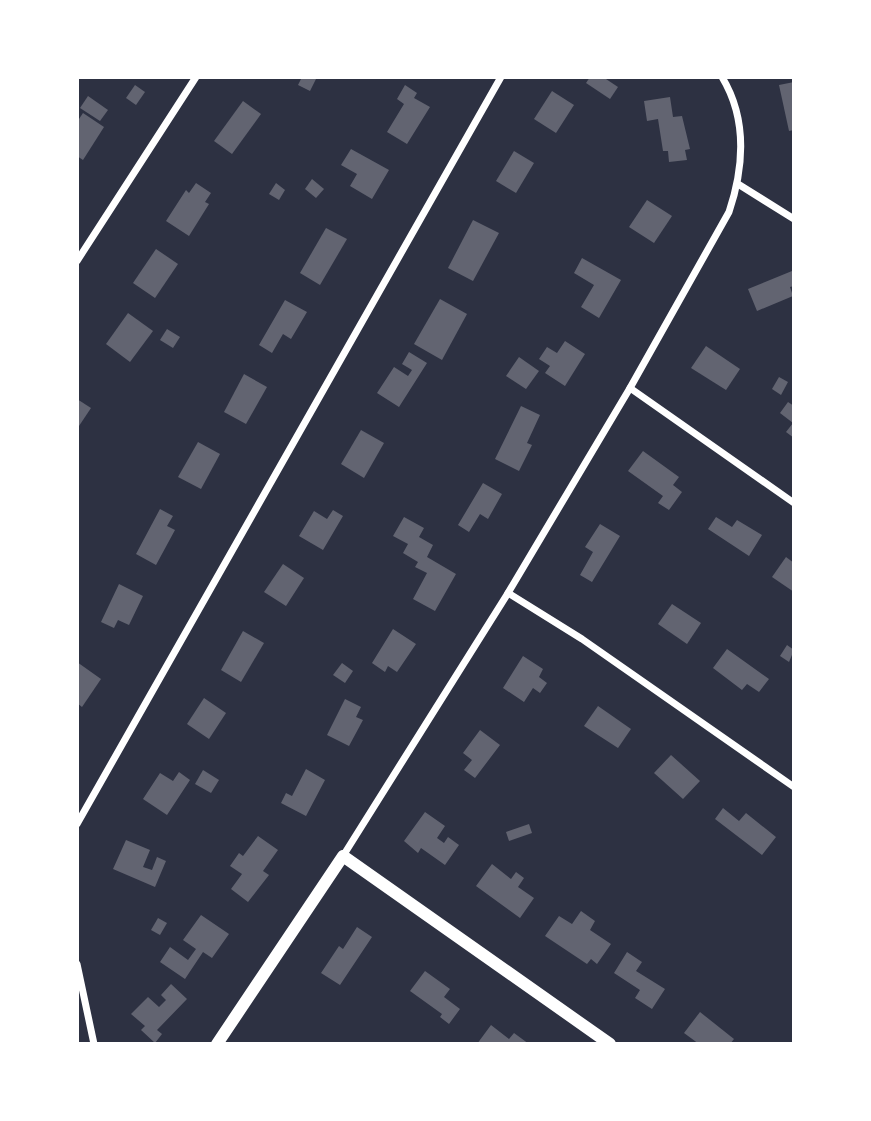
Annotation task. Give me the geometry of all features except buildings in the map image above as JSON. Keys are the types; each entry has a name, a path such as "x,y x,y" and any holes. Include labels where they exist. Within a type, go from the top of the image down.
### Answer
{"street":[{"path":"77,261 195,77"},
{"path":"77,824 501,77"},
{"path":"217,1044 343,856 508,593 714,242 738,184 742,144 739,120 722,77"},
{"path":"738,184 794,219"},
{"path":"630,387 794,503"},
{"path":"508,593 582,639 794,787"},
{"path":"343,856 610,1044"},
{"path":"77,964 94,1044"}]}
